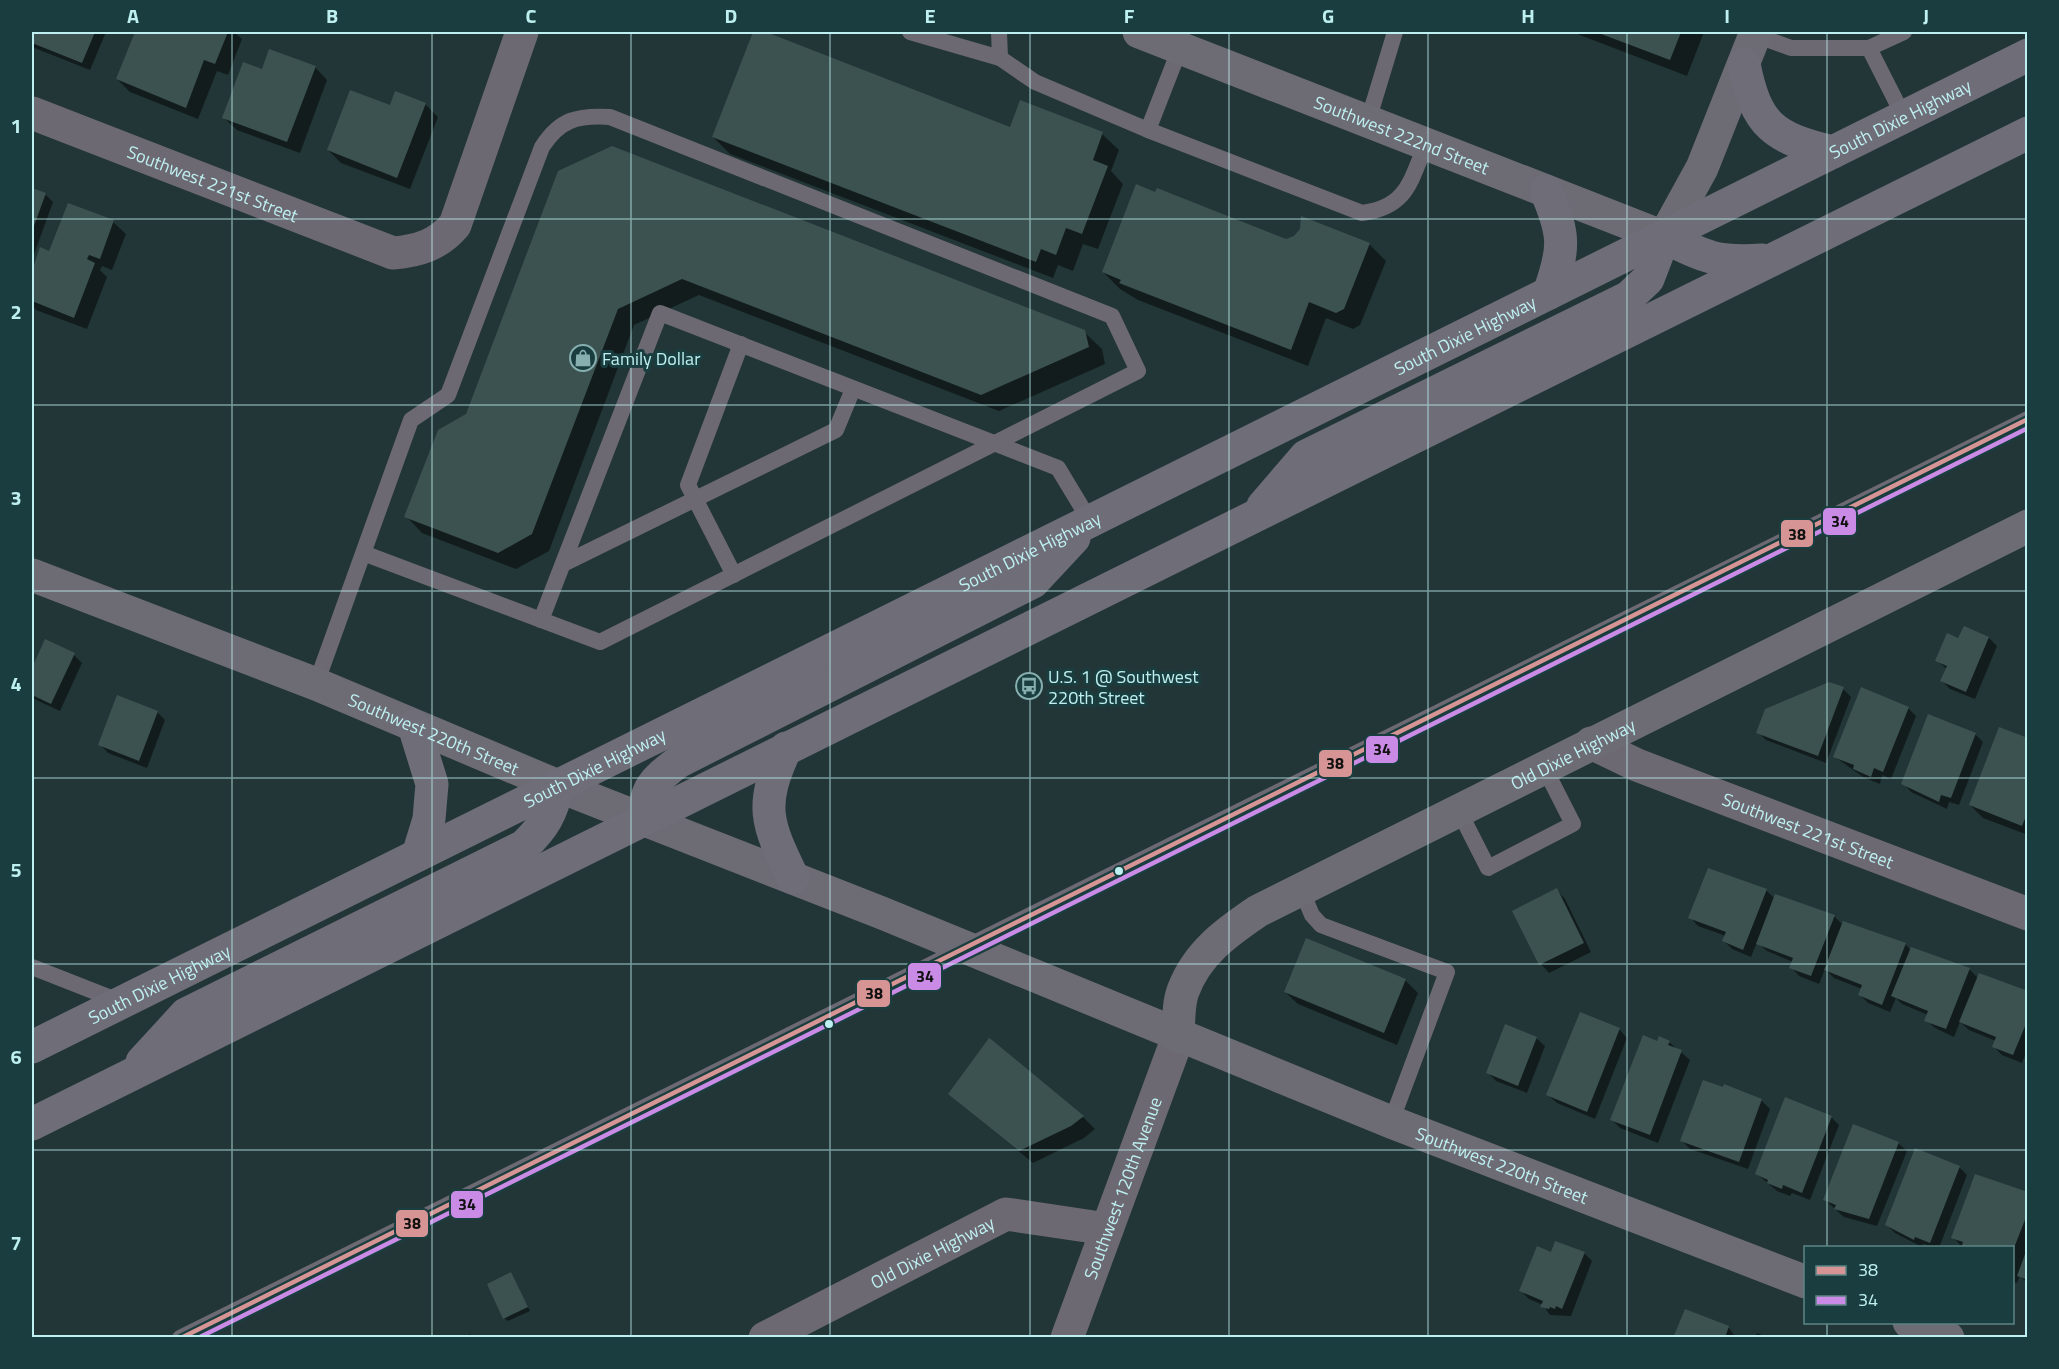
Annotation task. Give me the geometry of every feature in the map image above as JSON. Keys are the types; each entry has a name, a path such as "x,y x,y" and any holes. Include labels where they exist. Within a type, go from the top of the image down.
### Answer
{"highway":[{"path":"1752,44 1756,109 1775,132 1795,143 1833,152"},
{"name":"South Dixie Highway","path":"32,1047 2028,56"},
{"path":"32,1124 2028,133"},
{"path":"1546,191 1560,223 1562,238 1558,268 1549,293"},
{"path":"1257,515 1306,456 1629,297 1648,279 1664,237 1701,255 1724,262 1770,260"},
{"path":"643,820 645,798 651,784 678,762 1033,582 1090,521"},
{"path":"414,726 432,784 429,819 418,855"},
{"path":"786,748 772,779 767,807 774,838 794,878"},
{"path":"131,1075 186,1014 524,846 543,828 553,810 558,786"}],"street":[{"name":"Southwest 221st Street","path":"32,113 393,253 418,251 447,234 454,225 522,32"},
{"name":"Southwest 222nd Street","path":"1138,32 1664,237"},
{"path":"1664,237 1702,168 1752,44"},
{"name":"Old Dixie Highway","path":"1178,1037 1182,992 1204,954 1219,938 1258,911 2028,526"},
{"name":"Southwest 220th Street","path":"32,575 316,684 558,786 794,878 1178,1037 1804,1281"},
{"name":"Southwest 221st Street","path":"1591,743 1636,765 2028,914"},
{"name":"Southwest 120th Avenue","path":"1067,1338 1178,1037"},
{"name":"Old Dixie Highway","path":"765,1338 1006,1214 1107,1229"},
{"path":"1912,1324 1948,1338"}],"lane":[{"path":"910,32 1000,57 1035,82 1148,130 1362,213 1383,210 1397,201 1411,180 1426,144"},
{"path":"999,32 1000,57"},
{"path":"1368,122 1395,32"},
{"path":"1752,44 1791,48 1869,48 1904,32"},
{"path":"1148,130 1180,48"},
{"path":"1869,48 1904,117"},
{"path":"316,684 363,553 411,420 448,395 542,147 552,131 566,122 586,116 610,117 1112,316 1138,371 600,642 363,553"},
{"path":"541,620 660,313 1058,468 1090,521"},
{"path":"734,575 688,485 741,344"},
{"path":"563,564 836,430 853,388"},
{"path":"180,1338 2028,419"},
{"path":"1458,809 1488,868 1573,824 1544,767"},
{"path":"1301,889 1312,915 1321,925 1447,972 1392,1122"},
{"path":"32,967 121,1002"}],"building":[{"path":"32,32 95,32 82,63 32,43"},
{"path":"135,32 228,32 215,64 204,60 186,108 116,79"},
{"path":"753,32 766,32 1010,127 1020,100 1103,132 1093,160 1108,166 1082,234 1066,228 1056,255 1041,249 1036,262 712,137"},
{"path":"1596,32 1681,32 1670,60"},
{"path":"269,49 316,66 287,142 222,118 243,62 262,69"},
{"path":"350,90 390,105 395,91 426,103 397,178 327,150"},
{"path":"612,146 1085,330 1089,347 981,395 682,279 618,309 532,534 498,553 404,517 438,430 466,414 558,171"},
{"path":"1136,184 1155,192 1157,188 1286,239 1294,236 1300,229 1301,216 1370,243 1344,309 1336,313 1309,302 1291,350 1119,283 1121,280 1102,272"},
{"path":"32,188 46,193 32,231"},
{"path":"68,203 114,220 100,259 89,255 87,259 95,263 74,318 32,301 32,271 40,247 49,251"},
{"path":"1964,626 1989,637 1966,692 1940,681 1947,666 1935,661 1947,633 1958,638"},
{"path":"45,639 75,653 51,704 32,695 32,668"},
{"path":"1829,682 1844,687 1818,756 1756,733 1765,709"},
{"path":"1861,687 1909,707 1883,772 1874,768 1871,777 1853,769 1854,765 1833,757"},
{"path":"117,695 158,711 139,761 98,745"},
{"path":"1928,714 1976,733 1951,798 1941,795 1939,802 1901,784"},
{"path":"1999,727 2028,738 2028,811 2022,826 1969,805"},
{"path":"1708,868 1767,889 1743,950 1722,941 1726,932 1688,918"},
{"path":"1557,888 1584,943 1539,965 1512,911"},
{"path":"1775,894 1835,915 1811,976 1789,968 1793,958 1756,944"},
{"path":"1843,921 1906,943 1882,1005 1858,995 1862,985 1824,970"},
{"path":"1306,938 1406,979 1384,1033 1284,992"},
{"path":"1911,947 1970,968 1946,1029 1924,1021 1928,1011 1891,996"},
{"path":"1979,973 2028,991 2028,1019 2013,1055 1992,1047 1996,1037 1959,1022"},
{"path":"1580,1012 1620,1028 1587,1112 1546,1095"},
{"path":"1505,1024 1537,1037 1518,1086 1486,1073"},
{"path":"1643,1035 1657,1041 1659,1036 1670,1041 1668,1045 1682,1050 1650,1135 1610,1120"},
{"path":"989,1038 1084,1116 1071,1126 1019,1151 948,1094"},
{"path":"1703,1080 1723,1087 1724,1084 1762,1099 1739,1162 1680,1141"},
{"path":"1785,1097 1832,1116 1802,1193 1783,1185 1782,1189 1767,1183 1768,1180 1755,1174"},
{"path":"1853,1124 1899,1142 1869,1219 1834,1209 1836,1205 1823,1200"},
{"path":"1915,1148 1960,1166 1930,1243 1915,1237 1914,1240 1885,1225"},
{"path":"1975,1174 2028,1192 2028,1212 2014,1248 2014,1246 1962,1246 1963,1242 1951,1238"},
{"path":"1555,1241 1585,1252 1562,1309 1556,1306 1555,1309 1540,1307 1543,1301 1519,1291 1537,1246 1551,1252"},
{"path":"2028,1249 2028,1280 2017,1276"},
{"path":"511,1272 528,1307 503,1319 487,1284"},
{"path":"1685,1309 1729,1326 1725,1338 1673,1338"}],"transit line":[{"name":"38","path":"181,1338 2028,419"},
{"name":"34","path":"198,1338 2028,428"}],"place":[{"name":"Family Dollar","path":"583,358"},
{"name":"U.S. 1 @ Southwest 220th Street","path":"1029,686"}]}
